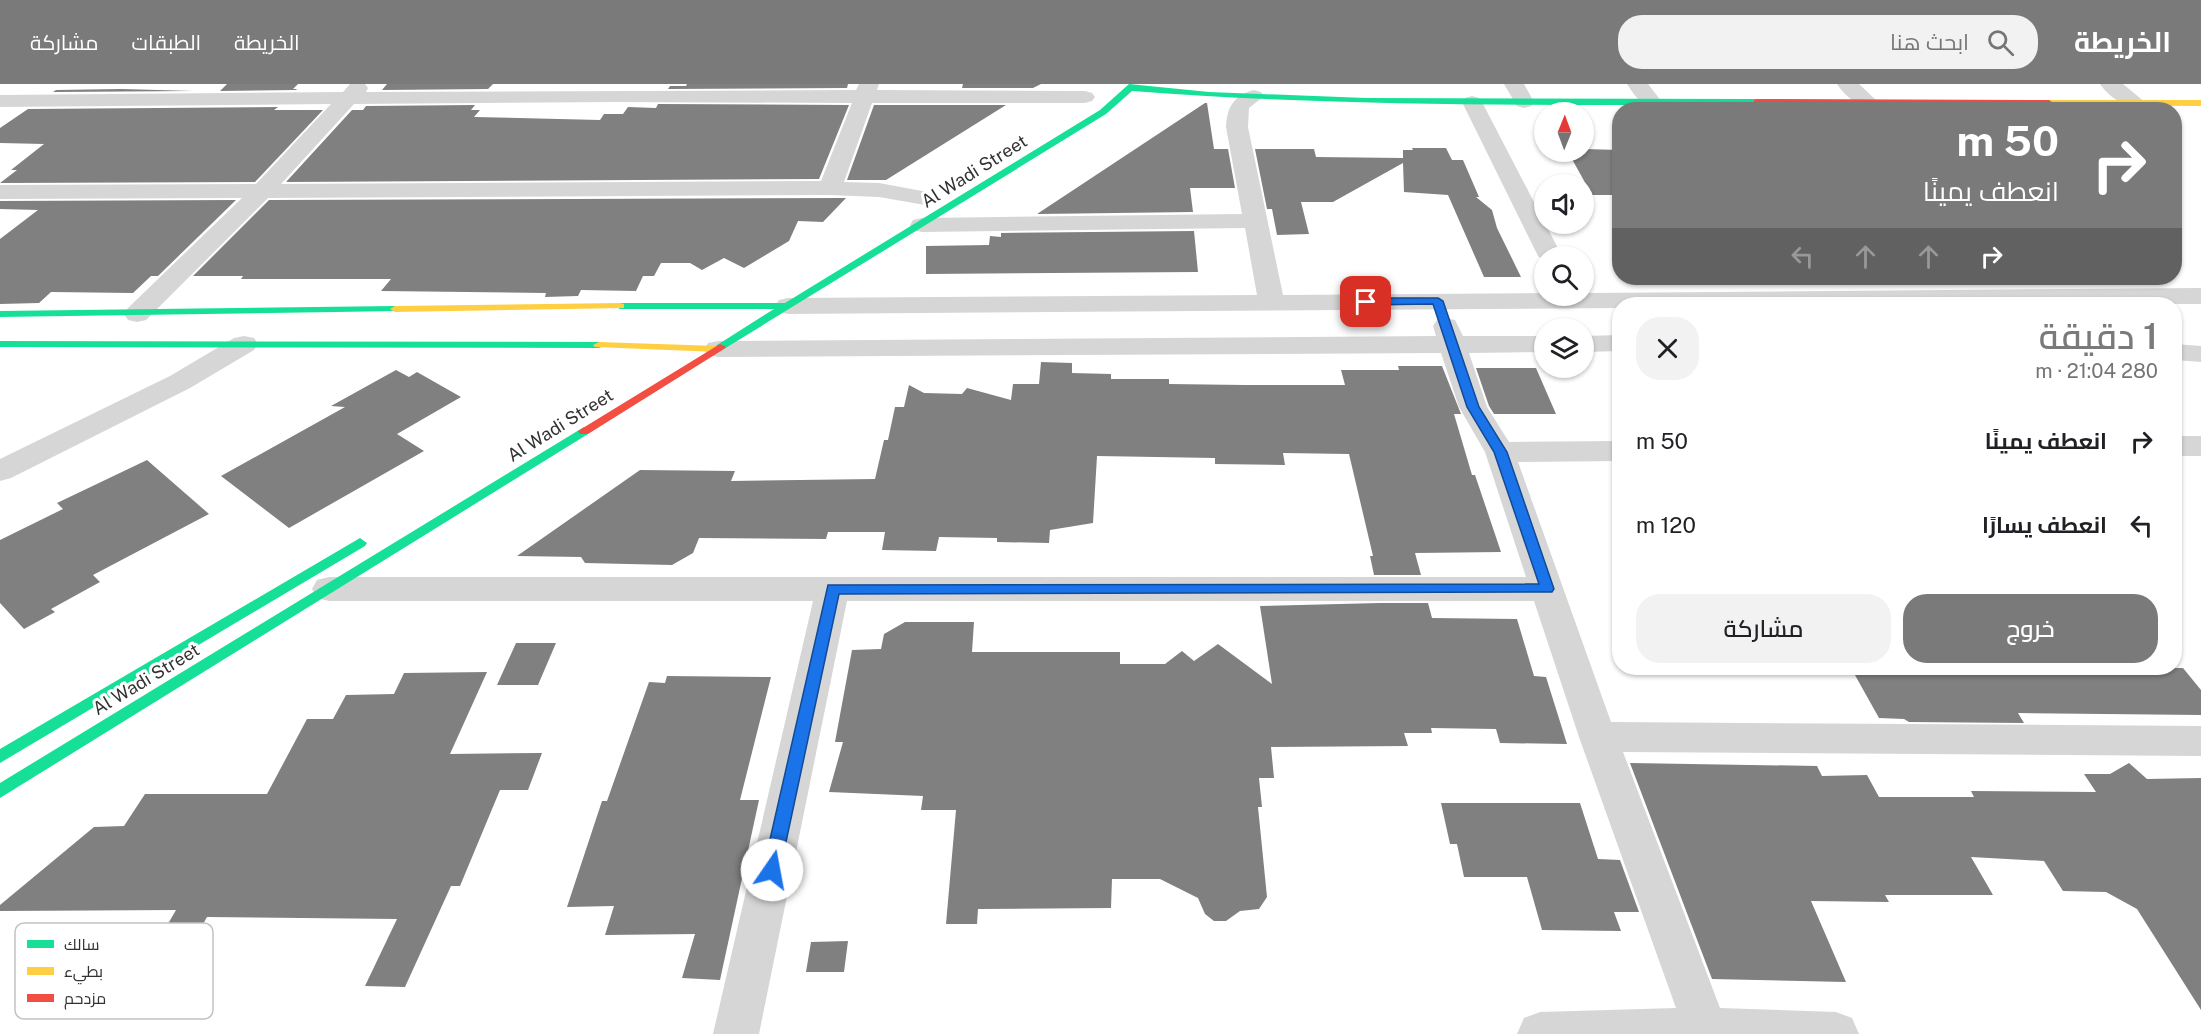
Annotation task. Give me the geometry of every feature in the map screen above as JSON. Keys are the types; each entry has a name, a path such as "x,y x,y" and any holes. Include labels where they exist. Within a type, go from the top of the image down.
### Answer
{"street":[{"path":"6,101 36,84"},
{"path":"193,100 210,84"},
{"path":"1180,84 1232,89 1254,96"},
{"path":"1637,84 1652,102"},
{"path":"1847,84 1868,102"},
{"path":"2110,84 2135,102"},
{"path":"1132,86 1195,95 1472,102 1519,93 1652,102 1868,102"},
{"name":"Al Wadi Street","path":"0,791 329,589 922,206 1104,112 1132,86"},
{"path":"6,101 193,100 355,91 867,91 1089,94"},
{"path":"137,314 262,191 355,91"},
{"path":"830,188 867,91"},
{"path":"1060,114 1089,94"},
{"path":"1254,96 1241,103 1237,110 1237,127 1271,302"},
{"path":"1472,102 1545,246"},
{"path":"2182,103 2201,103"},
{"path":"0,192 830,188 879,190 922,206 1255,221"},
{"path":"2182,281 2201,287"},
{"path":"1816,297 1977,287 2201,296"},
{"path":"0,314 750,305 779,300 1271,302 1534,299"},
{"path":"1594,299 1612,299"},
{"name":"Al Wadi Street","path":"730,317 750,305 779,300"},
{"path":"1438,301 1473,407 1500,452 1598,736 1706,1030"},
{"path":"0,344 548,343 682,347 710,342 1453,346 1534,344"},
{"name":"Al Wadi Street","path":"662,359 682,347 710,342"},
{"path":"1594,344 1612,343"},
{"path":"0,471 180,382 244,344"},
{"path":"2182,353 2201,354"},
{"path":"2182,446 2201,446"},
{"path":"1500,452 1612,451"},
{"name":"Al Wadi Street","path":"0,757 371,536"},
{"path":"329,589 1547,589"},
{"path":"736,1034 833,589"},
{"path":"1598,736 2054,742 2201,741"},
{"path":"1540,1034 1706,1030 1836,1034"}],"building":[{"path":"227,84 298,84 293,89 296,90 220,91"},
{"path":"387,84 493,84 488,89 382,90"},
{"path":"687,84 848,84 847,88 668,89 670,86 686,86"},
{"path":"963,84 1041,84 1033,88 962,88"},
{"path":"56,90 193,91 53,92"},
{"path":"1207,103 1214,149 1228,149 1235,188 1190,188 1193,212 1037,214"},
{"path":"658,104 849,105 819,179 286,182 352,110 363,110 366,106 475,105 471,110 480,110 474,117 600,120 604,114 623,114 628,107 656,108"},
{"path":"874,105 1006,105 886,180 847,180"},
{"path":"278,107 274,110 323,110 255,182 0,183 17,170 11,170 44,144 0,143 0,128 28,109"},
{"path":"1412,148 1446,148 1452,160 1463,160 1479,197 1476,197 1492,210 1497,228 1521,277 1484,277 1448,195 1404,192 1403,163 1333,202 1301,202 1309,234 1277,235 1272,209 1267,209 1255,149 1314,149 1316,157 1403,158 1403,150 1413,150"},
{"path":"1594,149 1612,150 1612,195 1594,195 1594,174 1580,174 1574,162 1594,162"},
{"path":"846,198 823,222 798,221 789,241 744,268 724,258 702,270 690,263 661,263 654,276 643,276 636,291 581,290 578,296 545,297 546,293 381,291 391,279 241,279 243,276 193,276 269,200"},
{"path":"236,200 158,276 151,276 133,293 51,292 39,303 0,304 0,239 38,210 0,209 0,201"},
{"path":"1194,231 1198,272 926,274 926,246 989,245 990,236 1001,237 1001,233"},
{"path":"1041,362 1072,363 1072,373 1111,374 1111,379 1169,379 1169,384 1245,385 1345,385 1341,370 1399,370 1398,366 1442,366 1461,414 1454,414 1472,475 1475,475 1501,552 1415,553 1421,575 1374,575 1370,556 1373,556 1349,454 1283,453 1285,465 1215,464 1215,458 1097,456 1093,523 1050,530 1049,543 997,542 997,538 939,537 936,551 882,550 885,532 828,532 826,539 699,538 693,553 672,565 585,563 581,557 517,556 640,470 735,471 731,481 875,479 884,440 888,440 895,407 904,407 909,385 924,393 962,394 967,388 1011,400 1013,384 1039,384"},
{"path":"1476,368 1534,368 1534,378 1540,378 1556,414 1494,414"},
{"path":"396,370 409,377 417,372 461,397 397,434 424,451 289,528 221,476 345,407 331,406"},
{"path":"147,460 209,514 93,575 100,582 51,609 55,612 24,629 0,603 0,540 63,509 57,503"},
{"path":"1428,603 1432,618 1517,619 1534,676 1546,677 1567,744 1500,743 1496,729 1431,728 1432,733 1404,733 1408,746 1271,747 1274,778 1259,778 1262,807 1258,807 1267,897 1259,909 1240,911 1226,921 1214,921 1205,914 1198,898 1160,879 1112,879 1111,908 978,909 977,924 946,924 956,810 921,810 923,796 829,792 843,742 835,742 852,650 881,649 884,634 905,622 974,622 972,652 1120,652 1120,664 1165,664 1182,651 1194,661 1218,644 1272,684 1260,606"},
{"path":"516,643 556,643 538,685 497,685"},
{"path":"2183,668 2201,690 2201,715 2018,713 2024,723 1909,722 1904,719 1879,718 1855,675 2182,675"},
{"path":"487,672 450,754 542,753 528,790 500,790 460,886 451,886 405,987 365,986 397,919 207,917 204,923 168,923 176,910 0,911 0,905 94,827 124,826 145,794 267,794 307,719 333,719 346,695 394,694 404,673"},
{"path":"667,676 771,677 740,800 759,800 720,980 682,978 695,934 605,935 614,906 567,907 602,801 607,801 649,682 665,683"},
{"path":"1630,763 1817,766 1822,776 1867,775 1879,797 1974,797 1971,791 2096,792 2084,774 2110,774 2129,763 2147,779 2201,778 2201,1010 2137,909 2106,892 2063,891 2044,861 1971,857 1993,895 1885,895 1889,902 1811,901 1846,982 1712,979"},
{"path":"1441,803 1580,803 1598,859 1620,860 1639,912 1614,912 1621,931 1542,930 1527,877 1464,877 1457,844 1450,844"},
{"path":"848,941 844,972 806,972 811,942"}],"traffic: fast":[{"path":"720,347 1103,112 1134,84"},
{"path":"1131,88 1366,101 1612,103"},
{"path":"620,306 788,306"},
{"path":"0,314 395,309"},
{"path":"0,344 599,345"},
{"path":"0,791 584,431"},
{"path":"0,757 360,543"}],"traffic: slow":[{"path":"2182,103 2201,103"},
{"path":"395,309 620,306"},
{"path":"599,345 718,349"}],"traffic: jam":[{"path":"584,431 720,347"}],"route":[{"path":"772,870 833,589 1547,589 1500,452 1473,407 1438,301 1366,302"}]}
